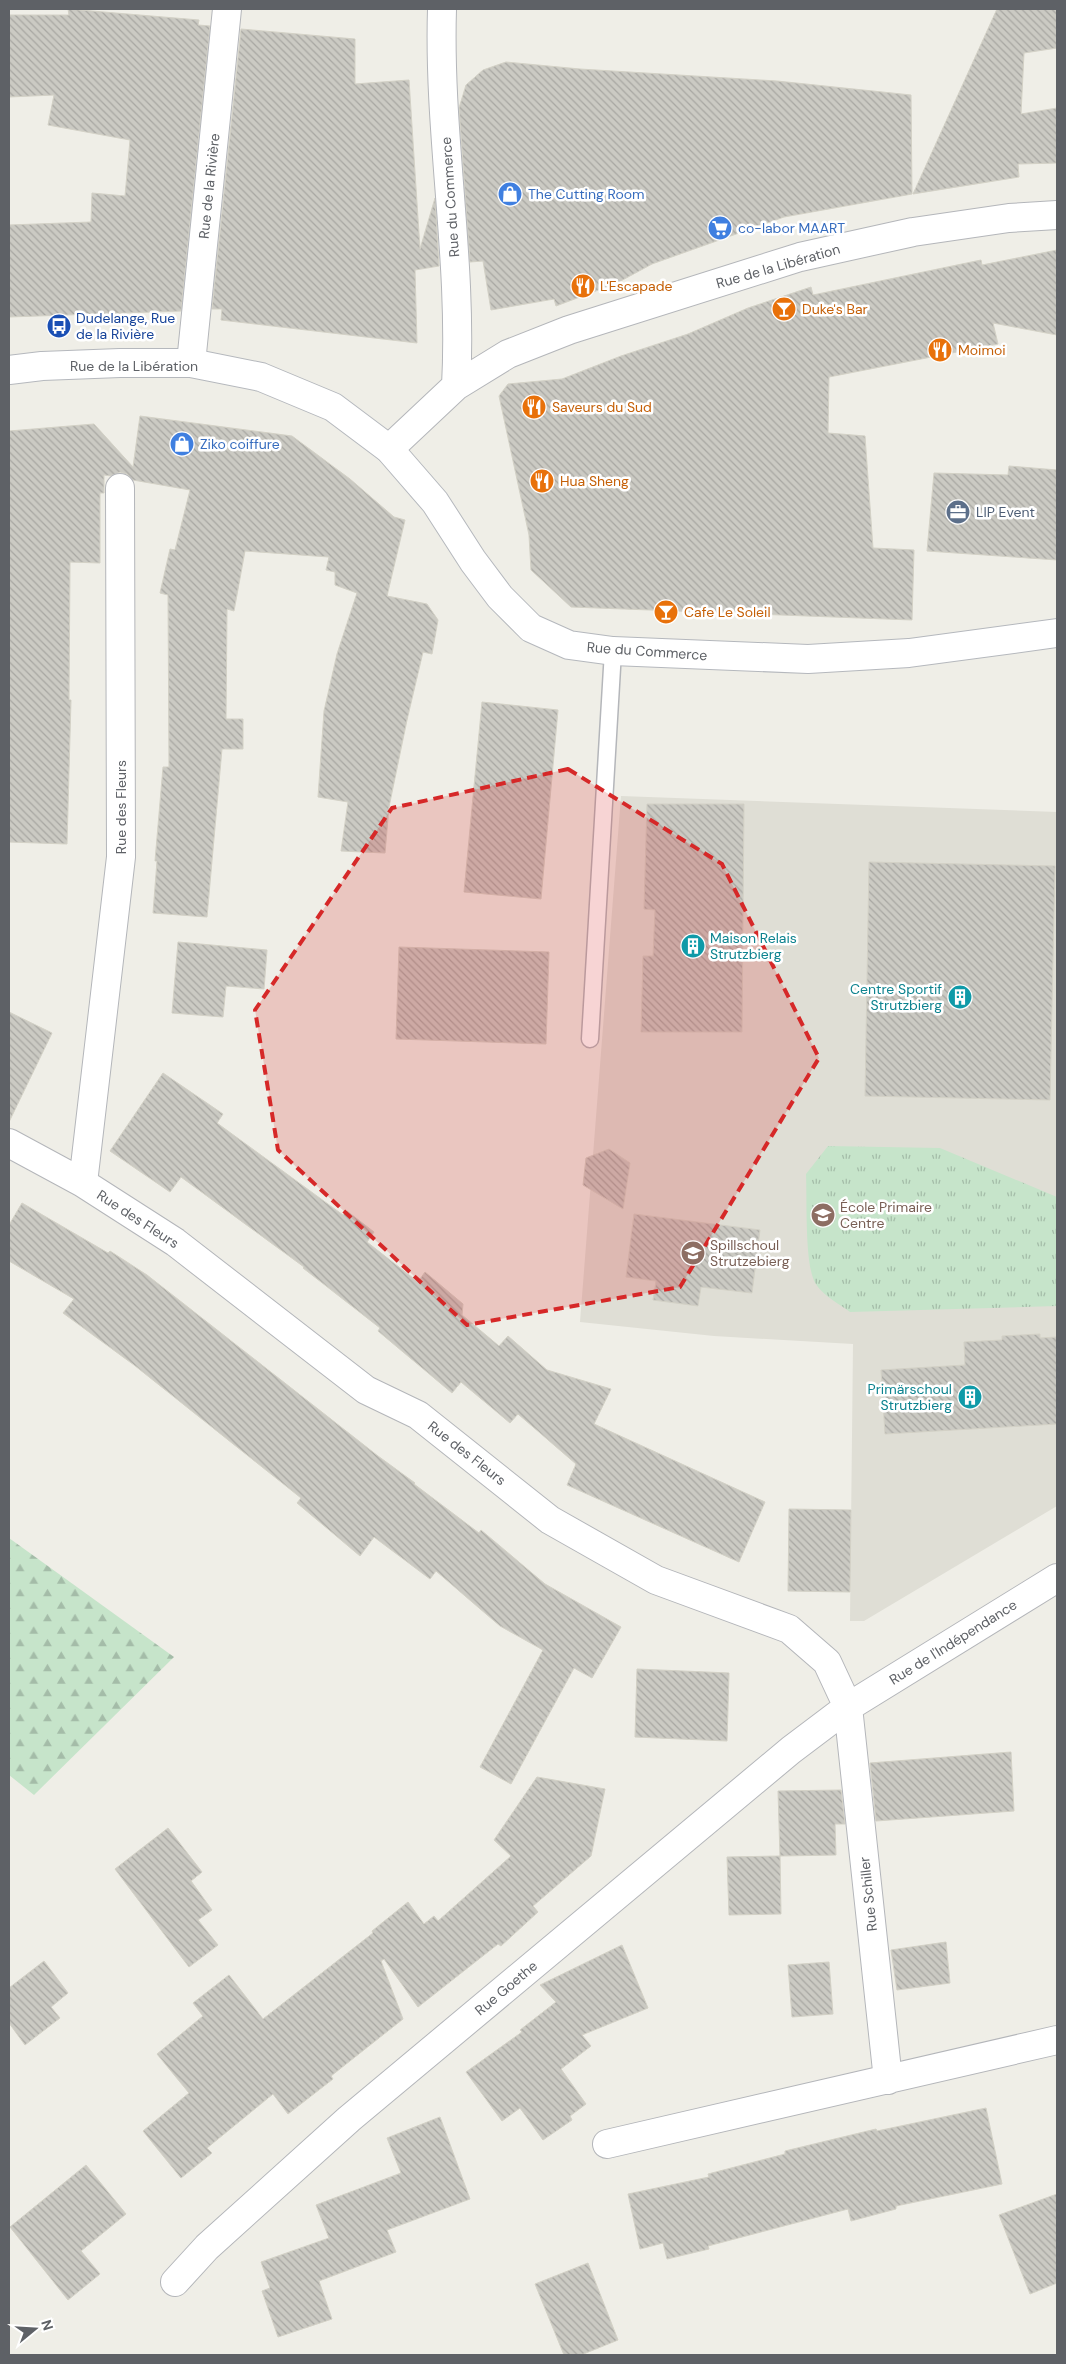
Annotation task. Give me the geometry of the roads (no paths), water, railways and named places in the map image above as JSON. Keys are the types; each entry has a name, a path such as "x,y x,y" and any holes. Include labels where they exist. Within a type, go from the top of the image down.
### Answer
{"street":[{"name":"Rue de la Rivière","path":"191,363 227,9"},
{"name":"Rue du Commerce","path":"442,9 441,59 458,329 456,386"},
{"name":"Rue de la Libération","path":"456,386 508,354 569,330 800,257 913,232 1009,218 1057,215"},
{"name":"Rue de la Libération","path":"9,370 42,366 191,363 261,378 315,398 333,407 389,449"},
{"path":"389,449 456,386"},
{"name":"Rue du Commerce","path":"389,449 435,502 473,561 500,597 531,628 569,644 613,651 808,659 909,653 1057,633"},
{"name":"Rue des Fleurs","path":"83,1183 121,856 120,488"},
{"name":"Rue des Fleurs","path":"9,1143 83,1183 175,1242 366,1390 418,1415 550,1520 656,1580 789,1629 827,1662 848,1707"},
{"name":"Rue de l'Indépendance","path":"848,1707 1057,1578"},
{"name":"Rue Schiller","path":"848,1707 888,2080"},
{"name":"Rue Goethe","path":"175,2282 207,2247 349,2119 790,1750 848,1707"},
{"path":"608,2144 1057,2040"}],"lane":[{"path":"590,1039 613,651"}],"place":[{"name":"The Cutting Room","path":"510,194"},
{"name":"co-labor MAART","path":"720,228"},
{"name":"L'Escapade","path":"583,286"},
{"name":"Duke's Bar","path":"784,309"},
{"name":"Dudelange, Rue de la Rivière","path":"59,326"},
{"name":"Moimoi","path":"940,350"},
{"name":"Saveurs du Sud","path":"534,407"},
{"name":"Ziko coiffure","path":"182,444"},
{"name":"Hua Sheng","path":"542,481"},
{"name":"LIP Event","path":"958,512"},
{"name":"Cafe Le Soleil","path":"666,612"},
{"name":"Maison Relais Strutzbierg","path":"693,946"},
{"name":"Centre Sportif Strutzbierg","path":"960,997"},
{"name":"École Primaire Centre","path":"823,1215"},
{"name":"Spillschoul Strutzebierg","path":"693,1253"},
{"name":"Primärschoul Strutzbierg","path":"970,1397"}]}
